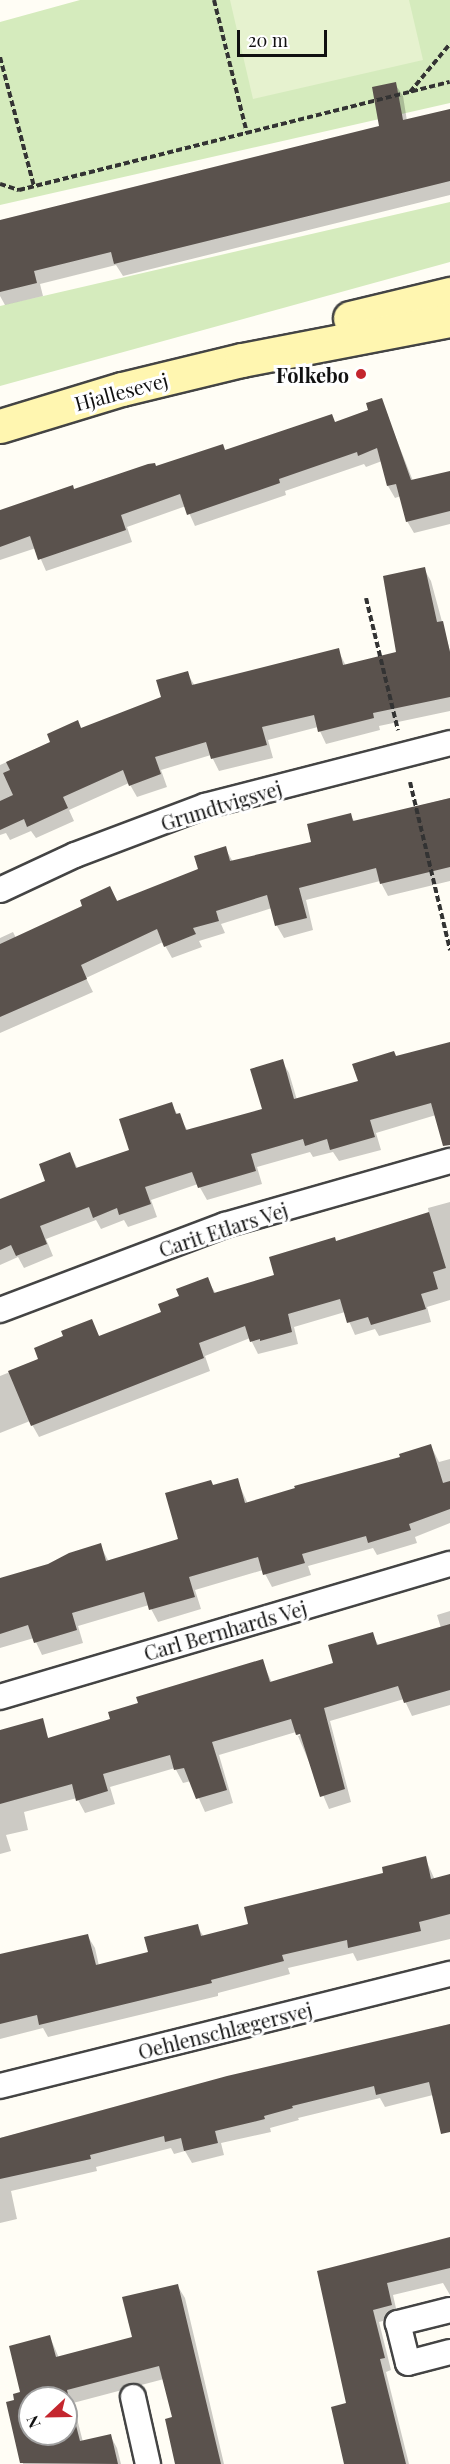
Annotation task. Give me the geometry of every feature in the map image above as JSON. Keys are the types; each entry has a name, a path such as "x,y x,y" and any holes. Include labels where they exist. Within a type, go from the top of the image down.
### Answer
{"main road":[{"name":"Hjallesevej","path":"242,360 281,340 351,318 450,294"},
{"name":"Hjallesevej","path":"0,426 122,389 242,360 450,320"}],"street":[{"name":"Grundtvigsvej","path":"0,890 75,855 205,806 450,743"},
{"name":"Carit Etlars Vej","path":"0,1310 225,1225 450,1161"},
{"name":"Carl Bernhards Vej","path":"0,1696 450,1564"},
{"name":"Oehlenschlægersvej","path":"0,2086 450,1974"},
{"path":"450,2310 398,2323 408,2363 450,2352"},
{"path":"133,2397 148,2464"}],"path":[{"path":"214,0 247,133"},
{"path":"410,92 450,44"},
{"path":"0,57 34,187"},
{"path":"0,184 19,190 34,187 450,82"}],"green space":[{"path":"80,0 450,0 450,103 0,205 0,22"},
{"path":"230,0 409,0 423,60 253,99"},
{"path":"450,202 450,262 0,386 0,306"}],"building":[{"path":"396,82 403,120 450,109 450,181 114,264 111,252 34,271 37,283 0,292 0,220 379,126 372,87"},
{"path":"382,398 411,480 450,471 450,511 406,522 396,484 387,486 377,448 358,456 357,452 279,479 280,483 187,515 180,494 121,515 126,530 38,560 30,536 0,547 0,510 73,485 74,489 148,464 155,463 156,466 223,444 225,450 332,414 335,422 368,410 366,403"},
{"path":"425,567 437,622 443,621 450,652 450,697 373,713 374,718 318,732 314,715 262,727 267,745 211,759 206,742 155,757 161,774 129,786 123,770 63,797 68,808 27,827 24,819 0,830 0,801 13,795 3,773 10,770 6,762 50,742 47,734 78,720 81,728 161,697 156,680 188,671 192,685 339,648 343,665 396,652 383,576"},
{"path":"450,798 450,867 380,884 376,868 299,888 307,918 275,926 267,895 216,911 219,921 193,928 196,934 164,947 157,929 81,965 87,979 0,1017 0,944 82,906 80,900 110,886 117,901 198,869 194,856 226,846 230,861 311,842 307,824 351,813 353,821"},
{"path":"450,1042 450,1145 443,1146 431,1103 370,1120 375,1137 330,1150 327,1139 305,1146 303,1139 251,1154 256,1171 198,1188 192,1172 145,1187 151,1204 119,1215 117,1208 93,1218 89,1207 40,1226 47,1244 16,1256 11,1245 0,1250 0,1199 45,1181 39,1164 70,1152 76,1168 129,1150 119,1119 172,1102 176,1114 180,1113 186,1130 262,1109 250,1069 283,1059 294,1099 358,1081 352,1064 394,1051 396,1056"},
{"path":"429,1212 446,1268 433,1272 438,1289 421,1294 426,1309 371,1325 368,1317 347,1323 340,1299 288,1314 292,1332 250,1342 245,1326 199,1343 204,1358 31,1426 8,1371 38,1359 34,1348 63,1336 61,1331 92,1319 99,1336 161,1312 158,1304 179,1296 176,1289 208,1277 214,1293 274,1275 269,1257 335,1237 336,1241"},
{"path":"431,1444 443,1483 450,1481 450,1509 409,1524 411,1530 368,1543 366,1536 302,1554 305,1563 263,1575 258,1557 189,1577 195,1597 149,1610 144,1592 72,1613 77,1630 34,1643 28,1625 0,1634 0,1578 48,1564 69,1553 101,1543 106,1561 178,1539 165,1493 211,1480 213,1485 238,1478 245,1503 295,1488 294,1486 400,1457 399,1454"},
{"path":"450,1624 450,1690 404,1703 398,1686 324,1708 345,1789 320,1797 300,1734 296,1735 291,1719 212,1742 227,1790 196,1799 184,1768 174,1770 170,1755 103,1774 108,1791 76,1801 72,1784 0,1804 0,1730 43,1718 48,1738 110,1719 108,1712 138,1703 136,1697 263,1659 270,1682 333,1663 328,1645 373,1632 377,1645"},
{"path":"426,1856 431,1879 450,1874 450,1914 419,1922 421,1931 348,1948 347,1940 282,1955 284,1961 211,1980 212,1983 39,2025 37,2015 0,2024 0,1954 88,1934 96,1965 148,1952 144,1937 198,1924 201,1936 248,1924 244,1907 383,1873 382,1867"},
{"path":"450,2024 450,2132 441,2134 429,2082 376,2095 374,2086 292,2106 293,2108 264,2116 265,2119 215,2131 218,2143 184,2151 181,2138 165,2142 164,2136 90,2155 91,2159 0,2179 0,2138 227,2076"},
{"path":"450,2237 450,2268 387,2283 392,2305 373,2310 385,2358 380,2359 406,2464 344,2464 331,2407 346,2403 317,2271"},
{"path":"178,2284 221,2464 175,2464 165,2419 172,2417 159,2366 78,2387 19,2386 9,2346 50,2335 56,2357 132,2337 122,2297"},
{"path":"18,2393 18,2446 78,2446 78,2433 80,2441 111,2434 118,2464 20,2463 6,2402 14,2400 13,2394"}],"place":[{"name":"Folkebo","path":"361,374"}]}
